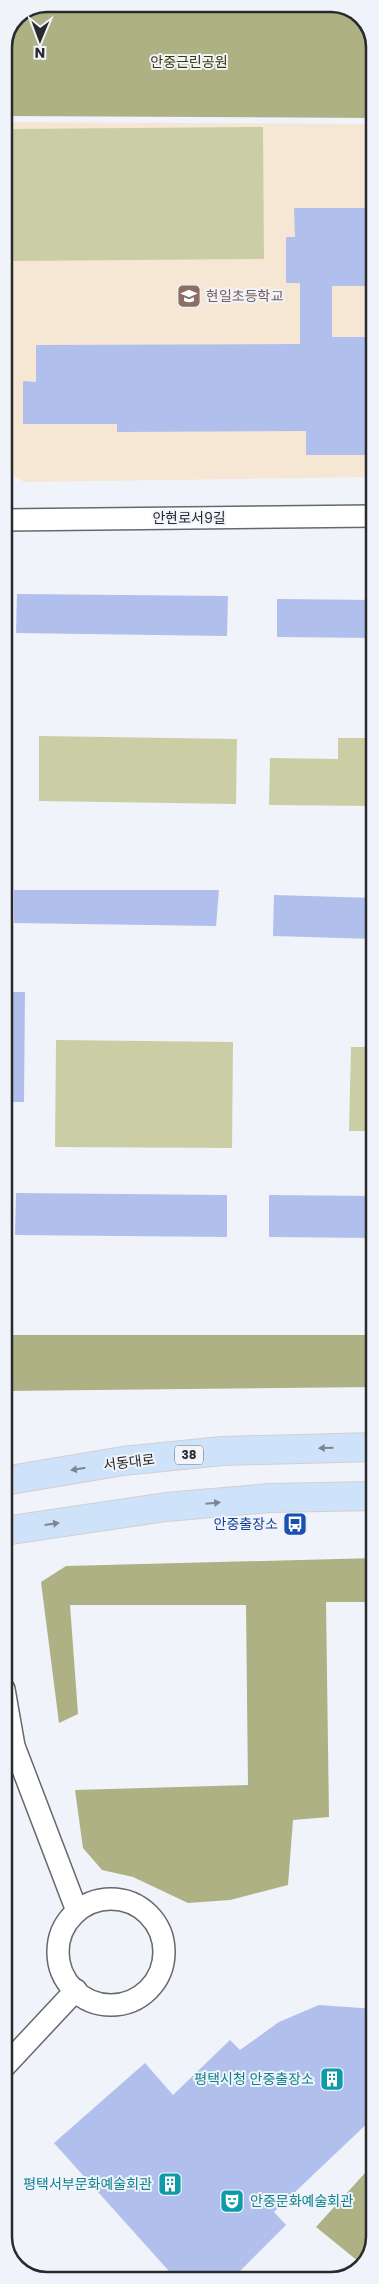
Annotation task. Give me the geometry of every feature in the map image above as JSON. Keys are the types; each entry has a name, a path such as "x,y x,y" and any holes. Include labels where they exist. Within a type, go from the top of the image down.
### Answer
{"main road":[{"name":"서동대로","path":"13,1480 123,1461 222,1451 366,1447"},
{"path":"13,1530 166,1507 270,1498 366,1496"}],"street":[{"name":"안현로서9길","path":"12,520 366,516"},
{"path":"13,1739 77,1911"},
{"path":"102,1899 119,1899 135,1904 149,1914 159,1927 164,1943 164,1960 158,1976 148,1990 133,2000 116,2004 97,2003 76,1990 67,1982 60,1966 58,1948 62,1930 77,1911 86,1904 102,1899"},
{"path":"13,2057 76,1990"}],"shaded area":[{"name":"현일초등학교","path":"12,122 366,124 366,477 24,482 12,474"}],"green space":[{"name":"안중근린공원","path":"48,12 340,14 351,18 359,26 365,39 366,118 12,116 13,41 18,28 28,18"},
{"path":"263,127 264,259 12,261 12,129"},
{"path":"39,736 237,739 236,804 39,801"},
{"path":"338,738 366,738 366,806 269,805 270,758 338,759"},
{"path":"56,1040 233,1042 232,1148 55,1147"},
{"path":"351,1047 366,1047 366,1131 349,1131"},
{"path":"13,1335 366,1335 366,1387 13,1391"},
{"path":"366,1558 366,1602 326,1602 329,1817 293,1820 288,1885 230,1900 188,1903 133,1877 102,1870 83,1848 75,1790 248,1785 246,1605 70,1605 78,1714 59,1723 41,1582 66,1566"},
{"path":"366,2172 366,2243 358,2259 357,2260 316,2227"}],"building":[{"path":"294,208 366,208 366,286 332,286 332,337 366,337 366,455 306,455 306,431 117,432 117,424 23,424 23,381 36,382 36,345 300,344 300,283 286,283 286,237 295,237"},
{"path":"17,594 228,596 227,636 16,633"},
{"path":"277,599 366,600 366,638 277,637"},
{"path":"14,890 219,890 216,926 14,923"},
{"path":"274,895 366,898 366,939 273,936"},
{"path":"12,992 25,992 24,1102 12,1102"},
{"path":"16,1193 227,1195 227,1237 15,1235"},
{"path":"269,1195 366,1196 366,1238 269,1237"},
{"path":"319,2005 366,2008 366,2125 274,2212 286,2225 240,2271 169,2271 54,2143 145,2063 173,2095 230,2040 240,2050 279,2022"}],"place":[{"name":"현일초등학교","path":"189,296"},
{"name":"안중출장소","path":"295,1524"},
{"name":"평택시청 안중출장소","path":"332,2079"},
{"name":"평택서부문화예술회관","path":"170,2184"},
{"name":"안중문화예술회관","path":"232,2201"}]}
